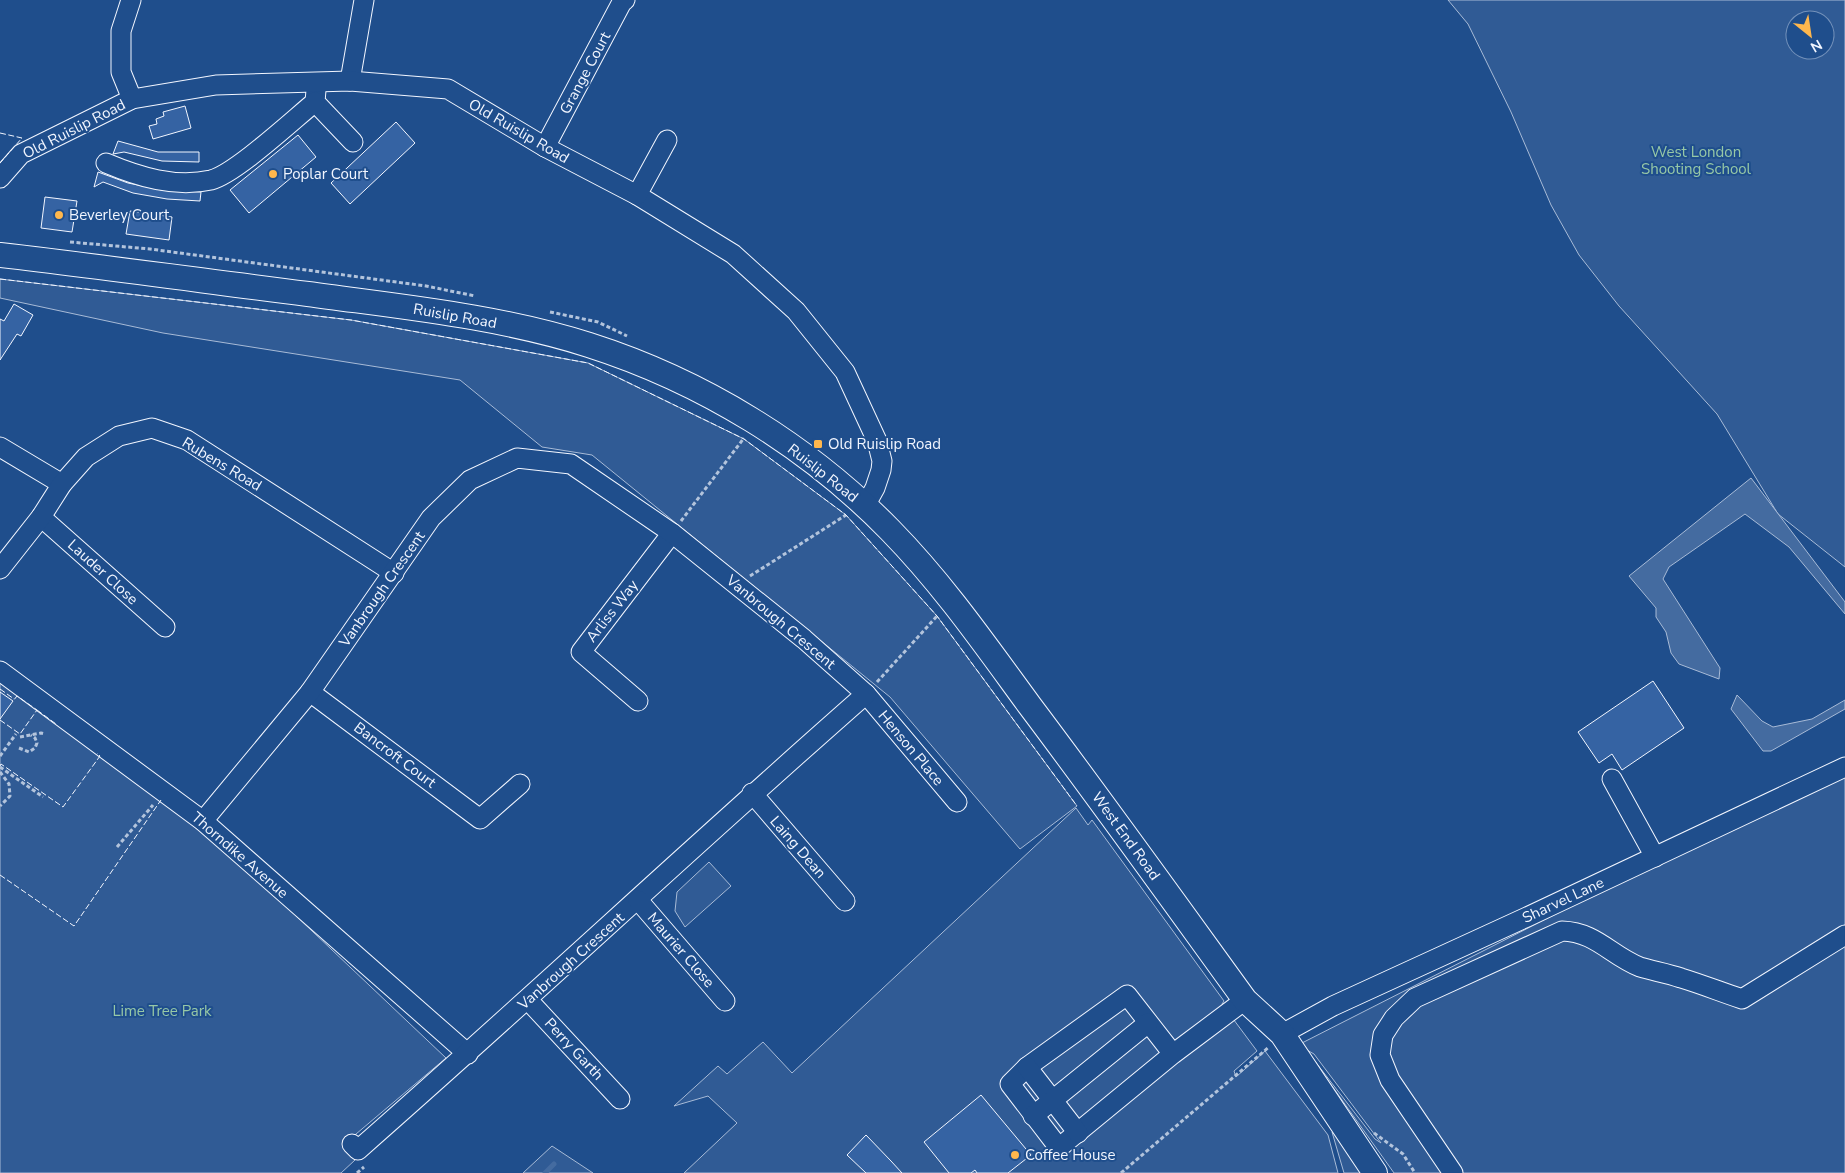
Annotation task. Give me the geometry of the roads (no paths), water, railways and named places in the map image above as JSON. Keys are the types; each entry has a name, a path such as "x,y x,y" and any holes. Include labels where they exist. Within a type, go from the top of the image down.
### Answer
{"main road":[{"name":"Ruislip Road","path":"0,255 425,310 503,324 589,345 668,375 737,412 818,466 859,512"},
{"name":"West End Road","path":"859,512 892,532 951,600 1245,1000 1282,1034 1375,1173"}],"street":[{"path":"132,0 121,31 121,72 132,99"},
{"path":"350,81 364,0"},
{"name":"Grange Court","path":"546,147 625,0"},
{"name":"Old Ruislip Road","path":"0,178 21,154 132,99 216,85 350,81 448,89 546,147 637,195 733,254 796,311 845,372 881,451 881,470 875,488 859,512"},
{"path":"316,82 315,102 353,142"},
{"path":"106,162 136,175 174,182 212,180 239,164 315,102"},
{"path":"637,195 667,140"},
{"name":"Rubens Road","path":"0,569 41,516 62,484 86,457 119,436 152,428 187,440 394,573"},
{"path":"0,447 62,484"},
{"name":"Vanbrough Crescent","path":"203,821 310,692 431,518 470,480 516,458 570,464 672,533 804,638 866,694 752,793 638,900 468,1054 358,1150 352,1144"},
{"name":"Lauder Close","path":"41,516 165,627"},
{"name":"Arliss Way","path":"638,701 581,652 672,533"},
{"name":"Thorndike Avenue","path":"0,671 203,821 468,1054"},
{"name":"Bancroft Court","path":"310,692 480,819 520,784"},
{"name":"Henson Place","path":"866,694 956,802"},
{"name":"Sharvel Lane","path":"1282,1034 1333,1006 1845,767"},
{"path":"1612,779 1655,857"},
{"name":"Laing Dean","path":"752,793 845,901"},
{"name":"Maurier Close","path":"638,900 725,1001"},
{"path":"1453,1173 1390,1080 1380,1055 1383,1035 1394,1018 1415,998 1562,931 1578,932 1598,940 1625,960 1641,967 1679,977 1742,999 1845,935"},
{"path":"1172,1054 1127,995 1028,1067 1010,1084 1056,1144 1061,1146 1172,1054 1245,1000"},
{"name":"Perry Garth","path":"528,1000 620,1098"},
{"path":"1033,1116 1148,1023"},
{"path":"1028,1067 1078,1133"}],"waterway":[{"path":"545,1173 554,1164"}],"place":[{"name":"Poplar Court","path":"273,174"},
{"name":"Beverley Court","path":"59,215"},
{"name":"Old Ruislip Road","path":"818,444"},
{"name":"Coffee House","path":"1015,1155"}],"park label":[{"name":"West London Shooting School","path":"1696,160"},
{"name":"Lime Tree Park","path":"162,1011"}]}
